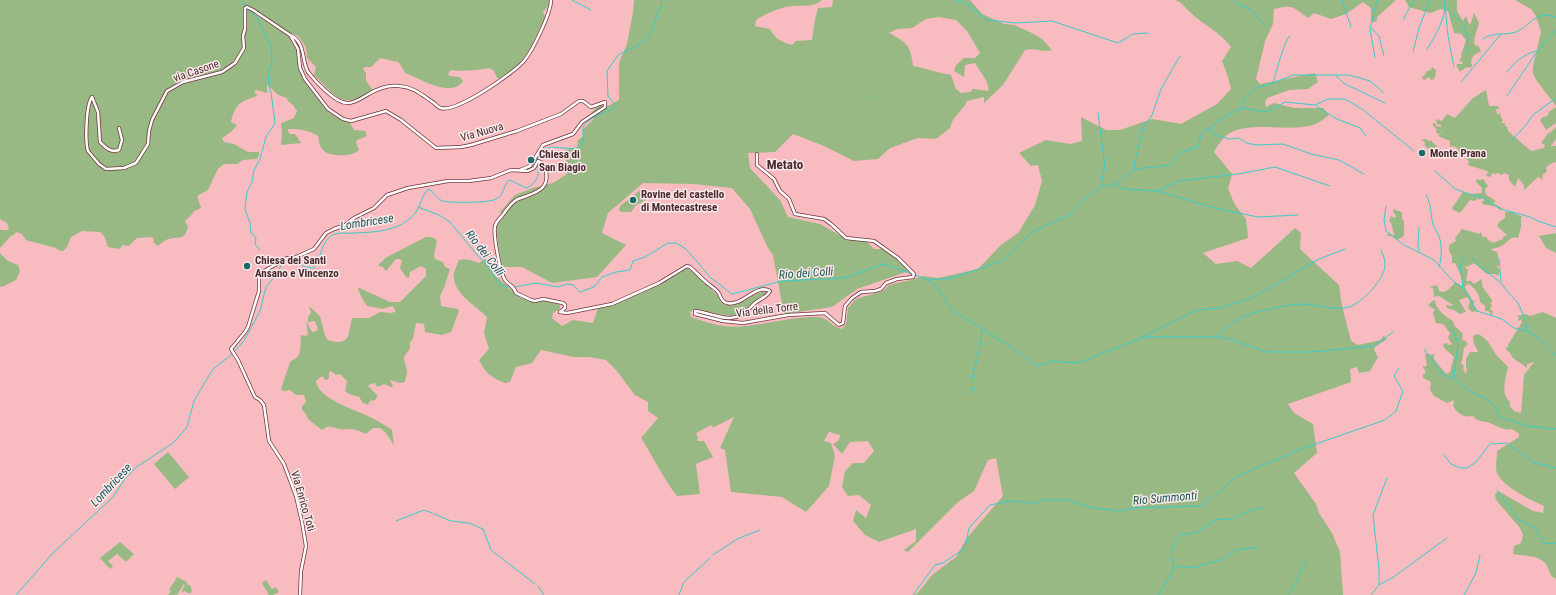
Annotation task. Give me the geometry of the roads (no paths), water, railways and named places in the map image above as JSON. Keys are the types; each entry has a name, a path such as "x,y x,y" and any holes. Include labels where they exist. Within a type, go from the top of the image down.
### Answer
{"street":[{"path":"290,35 297,40 301,46 305,67 308,72 339,101 347,103 353,102 382,88 398,86 410,88 419,92 441,108 449,108 462,104 495,84 515,70 525,60 550,9 551,0"},
{"name":"via Casone","path":"120,128 122,143 119,150 113,152 100,142 98,112 94,98 90,98 87,123 87,147 90,155 106,169 124,168 136,163 148,144 152,120 167,91 183,82 222,72 235,63 244,48 243,36 245,29 246,8 253,10 290,35"},
{"name":"Via Nuova","path":"231,350 248,326 258,291 259,274 262,272 286,259 294,258 314,249 326,233 345,225 354,218 374,208 387,195 408,188 431,184 491,178 511,170 520,170 530,166 542,145 573,134 582,122 605,107 605,102 590,107 583,101 579,101 561,114 517,131 471,145 436,148 401,120 386,111 350,121 332,112 305,79 300,68 298,49 290,35"},
{"name":"Via della Torre","path":"520,170 525,172 532,169 539,161 544,163 547,180 544,186 539,190 515,201 495,225 501,269 506,281 514,286 516,293 535,301 543,298 564,302 565,308 560,312 567,313 612,304 659,283 687,266 718,292 722,301 726,303 731,304 743,300 757,292 767,290 770,291 768,295 755,303 746,312 738,317 726,318 700,312 695,312 695,314 723,322 743,323 788,315 825,313 839,325 843,324 844,306 861,292 875,292 881,289 886,283 914,275 898,258 874,241 846,238 824,219 795,214 789,199 780,192 774,178 757,165 757,154"},
{"name":"Via Enrico Toti","path":"231,350 236,357 255,397 260,400 264,406 270,441 284,464 294,490 306,546 301,571 300,595"}],"waterway":[{"path":"243,0 246,8 257,18 271,47 272,63 268,72 275,123 266,137 260,159 254,170 252,182 247,192 245,209 250,223 251,233 256,237 255,244 260,250"},
{"path":"572,0 591,10"},
{"name":"Lombricese","path":"537,160 542,150 551,147 576,149 580,147 583,141 583,127 585,124 591,119 609,111 616,106 608,96 607,71 618,55 639,45 648,38 653,29 662,0"},
{"path":"956,0 967,4 988,20 1015,23 1052,21 1118,43 1133,34 1148,33"},
{"path":"1234,0 1239,5 1251,9 1265,26"},
{"path":"1342,0 1351,27"},
{"path":"1375,58 1370,29 1377,0"},
{"path":"1404,19 1414,0"},
{"path":"1413,52 1419,28 1430,0"},
{"path":"1427,49 1437,32 1442,19 1445,6 1444,0"},
{"path":"1445,5 1448,36 1454,67"},
{"path":"1447,8 1463,25 1468,37 1467,52"},
{"path":"1483,39 1495,34 1516,32 1542,15 1556,17"},
{"path":"1370,27 1379,36 1384,56"},
{"path":"1507,96 1536,53 1556,30"},
{"path":"1461,82 1501,34"},
{"path":"1273,83 1289,36"},
{"path":"1507,72 1520,59 1527,54 1536,51"},
{"path":"1134,169 1143,128 1152,115 1161,89 1180,56"},
{"name":"Rio dei Colli","path":"514,287 536,283 558,287 567,284 573,285 580,292 594,287 602,277 616,272 630,270 633,261 645,257 668,243 676,243 686,249 711,278 732,294 782,281 844,278 884,264 929,280 952,278 1002,261 1033,231 1070,215 1084,200 1101,186 1113,185 1127,174 1135,170 1170,165 1181,152 1198,147 1202,132 1212,127 1217,121 1241,108 1245,97 1256,88 1293,75 1349,75 1370,81 1384,93"},
{"path":"1335,75 1345,84 1385,103"},
{"path":"1511,141 1533,115 1556,98"},
{"path":"1241,108 1267,112 1285,102 1315,105 1328,99 1345,99 1362,109 1414,151"},
{"path":"1316,106 1337,119 1360,128 1366,136"},
{"path":"1098,113 1105,166 1101,185"},
{"path":"1211,128 1215,135 1229,139 1239,138 1246,143 1256,145 1283,144 1311,154 1339,160 1364,174"},
{"name":"Lombricese","path":"16,595 53,553 113,497 124,480 135,468 173,443 183,432 187,427 194,401 214,368 230,356 244,341 260,311 266,287 278,272 282,263 291,262 314,268 327,239 334,234 380,231 396,227 404,223 416,212 427,190 431,190 443,201 470,202 496,199 501,195 506,183 510,180 526,188 533,184 537,178 538,163"},
{"path":"1117,185 1123,189 1157,191 1179,181 1238,174 1275,167 1330,186"},
{"path":"1435,171 1455,189 1481,197 1501,209 1530,217 1556,227"},
{"path":"1158,191 1214,208 1258,217 1298,215"},
{"path":"1426,195 1430,206 1433,225 1441,243 1439,267"},
{"path":"1386,206 1384,220 1386,231 1404,245 1434,260 1454,282 1463,288 1477,311 1502,319 1514,328 1527,331 1544,342 1556,356"},
{"name":"Rio dei Colli","path":"418,207 439,215 450,222 478,256 485,262 500,285 511,287"},
{"path":"1419,227 1419,251"},
{"path":"1142,337 1197,310 1219,308 1250,299 1319,259 1345,249"},
{"path":"1217,336 1241,318 1270,309 1301,304 1331,308 1343,308 1354,305 1372,289 1382,276 1385,264 1381,250"},
{"path":"1463,287 1460,264 1465,255"},
{"path":"1472,258 1502,284 1518,303 1525,319 1527,331"},
{"path":"1499,259 1501,282"},
{"path":"929,280 937,287 952,310 1019,352 1036,366 1053,361 1078,363 1141,338 1148,337 1217,337 1227,338 1267,352 1311,352 1374,346 1393,332"},
{"path":"974,397 971,382 982,336 981,330"},
{"path":"1453,330 1458,343 1454,377"},
{"path":"1424,349 1444,375 1454,378 1461,385 1477,395 1486,398 1492,403 1500,417 1528,426 1556,429"},
{"name":"Rio Summonti","path":"913,595 935,565 943,563 965,548 969,528 990,505 1010,501 1033,503 1045,500 1067,500 1092,508 1119,511 1134,508 1200,506 1223,489 1235,477 1304,448 1385,420 1396,411 1403,391 1394,376 1399,368"},
{"path":"1444,455 1451,464 1460,468 1467,468 1476,462 1490,444 1506,443 1535,463 1556,468"},
{"path":"1371,595 1379,585 1379,570 1373,515 1387,478"},
{"path":"1497,490 1519,520 1535,528 1545,544 1556,543"},
{"path":"1158,595 1174,568 1171,553 1176,541 1181,535 1197,532 1217,519 1227,520 1235,518 1251,510 1264,507"},
{"path":"396,521 424,510 432,513"},
{"path":"434,514 451,521 469,523 483,529 491,550 535,584"},
{"path":"713,555 737,539 760,530"},
{"path":"1379,585 1392,578 1447,538"},
{"path":"1174,568 1178,566 1192,568 1220,560 1237,550 1259,547"},
{"path":"1464,595 1476,573 1480,555"},
{"path":"679,595 684,582 710,558"},
{"path":"1289,595 1307,559"},
{"path":"538,586 544,595"}],"place":[{"name":"Monte Prana","path":"1422,153"},
{"name":"Chiesa di San Biagio","path":"531,160"},
{"name":"Rovine del castello di Montecastrese","path":"633,200"},
{"name":"Chiesa dei Santi Ansano e Vincenzo","path":"247,266"}],"district":[{"name":"Metato","path":"785,164"}]}
